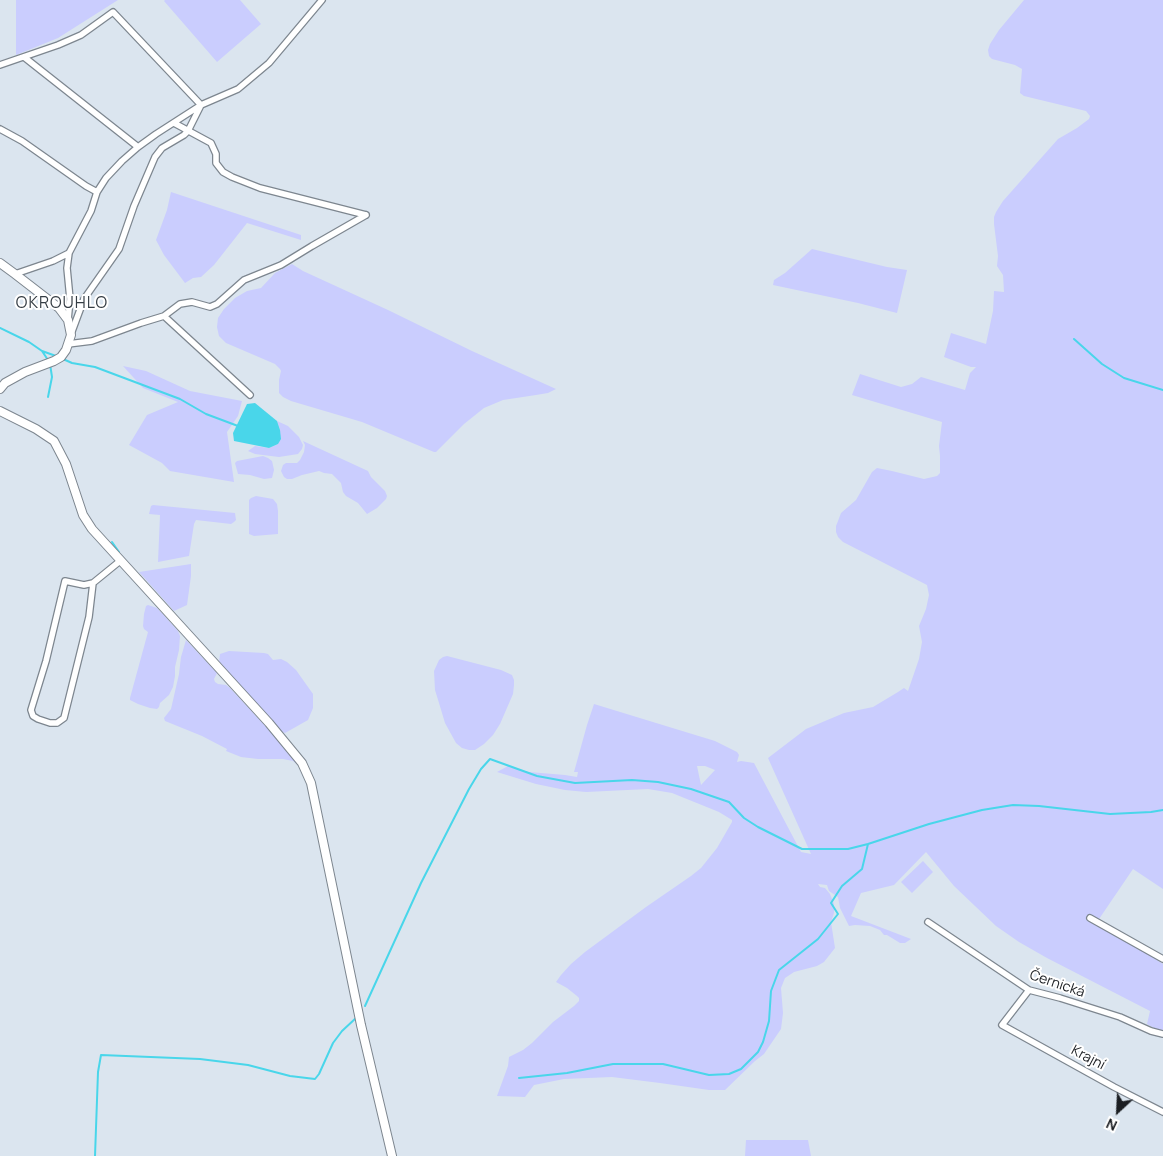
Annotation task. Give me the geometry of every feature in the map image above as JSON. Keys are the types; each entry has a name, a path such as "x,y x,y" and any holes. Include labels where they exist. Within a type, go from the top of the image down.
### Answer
{"street":[{"path":"71,335 68,320 70,299 67,268 69,253 106,178 138,147 201,105 238,88 269,63 322,0"},
{"path":"0,65 81,35 112,12 201,105"},
{"path":"24,57 138,147"},
{"path":"0,389 5,383 25,372 60,357 68,344 84,300 119,249 134,206 155,156 162,148 184,135 201,105"},
{"path":"68,344 92,340 141,322 164,316 180,304 192,302 210,307 217,304 244,280 281,265 366,216 260,188 232,177 223,172 216,163 216,154 211,143 174,122"},
{"path":"0,128 22,141 86,186 98,192"},
{"path":"15,274 69,253"},
{"path":"0,264 59,308 68,320"},
{"path":"164,316 250,395"},
{"path":"0,411 36,429 54,441 66,464 83,514 92,529 269,723 302,763 311,783 365,1042 392,1156"},
{"path":"93,583 89,617 64,718 57,723 38,719 32,716 31,710 46,661 65,581 84,585 93,583 120,561"},
{"path":"1090,918 1163,958"},
{"name":"Černická","path":"928,922 1029,990 1120,1017 1150,1031 1163,1034"},
{"name":"Krajní","path":"1029,990 1002,1025 1163,1112"}],"shaded area":[{"path":"16,0 118,0 58,38 16,55"},
{"path":"165,0 240,0 261,24 217,62"},
{"path":"1024,0 1163,0 1163,889 1133,869 1097,922 1163,964 1163,1032 1147,1024 1150,1011 1047,958 996,926 954,886 926,852 894,885 861,893 851,916 911,939 905,943 900,943 870,926 849,926 840,908 838,897 829,891 827,885 818,884 830,894 834,904 831,922 835,948 824,962 817,966 794,972 785,978 781,988 783,1013 781,1029 764,1054 725,1090 709,1090 612,1077 564,1079 534,1085 525,1097 497,1096 508,1066 509,1057 532,1043 553,1022 579,1001 577,996 556,982 561,975 585,952 701,868 717,848 732,820 719,812 672,793 648,789 586,792 565,790 536,784 497,772 508,766 529,772 577,777 578,772 574,772 594,704 715,741 737,752 739,755 737,762 754,763 801,852 811,854 768,758 806,729 844,713 873,707 904,688 908,691 919,659 922,642 919,626 929,595 927,585 843,542 838,537 836,526 841,513 856,500 872,472 877,468 924,479 937,476 940,473 939,446 942,422 852,395 860,374 901,387 912,384 921,377 965,390 970,373 976,367 944,357 951,333 986,344 993,311 994,291 1004,292 1003,275 997,266 998,256 994,224 996,212 1003,201 1058,139 1077,128 1089,119 1090,116 1086,111 1024,96 1020,93 1022,69 1015,65 992,59 989,56 990,44","holes":["697,766 705,766 715,770 701,785"]},
{"path":"171,192 301,235 301,240 247,223 214,265 201,277 193,278 185,283 164,255 156,240 167,210"},
{"path":"812,249 907,270 897,313 773,285 774,280 785,273"},
{"path":"292,264 303,271 556,389 548,393 503,400 484,408 464,424 436,452 362,422 291,401 279,393 281,371 275,364 226,343 219,336 217,327 218,318 235,298 247,291 261,288 275,273"},
{"path":"123,366 146,371 190,391 242,401 238,416 227,432 234,482 170,471 162,463 129,445 147,415 178,402 143,388"},
{"path":"255,403 277,421 280,430 281,439 278,444 269,448 234,441 233,433 247,404"},
{"path":"277,421 288,426 299,437 303,445 298,454 279,457 255,454 248,451 255,446 269,448 278,444 280,430"},
{"path":"303,441 368,471 371,477 385,491 386,499 367,514 358,503 346,496 341,483 332,474 319,471 292,479 284,477 281,471 283,465 286,463 297,463 300,460 304,452 305,445"},
{"path":"263,456 272,461 274,470 272,478 264,479 238,474 235,463 237,461"},
{"path":"256,496 273,499 277,504 278,534 254,536 249,534 249,500"},
{"path":"153,505 235,513 236,520 231,524 196,520 189,556 158,562 160,515 149,514"},
{"path":"191,564 187,605 174,611 139,572"},
{"path":"148,605 157,608 178,631 180,636 173,687 157,709 130,700 148,632 143,626 144,614"},
{"path":"186,640 217,673 214,679 215,682 230,688 294,757 297,764 283,759 241,757 226,751 227,749 202,736 165,721 164,718 171,709"},
{"path":"229,651 264,653 268,654 273,660 281,659 287,662 296,670 313,694 313,708 308,720 285,733 280,731 219,662 220,654"},
{"path":"447,656 501,670 512,675 514,680 513,694 500,724 493,735 475,750 462,748 456,743 445,723 435,690 434,671 439,660"},
{"path":"923,861 933,872 912,893 901,882"},
{"path":"746,1140 808,1140 811,1156 745,1156"}],"waterway":[{"path":"0,328 29,342 42,351 48,360"},
{"path":"1074,339 1102,364 1124,378 1163,390"},
{"path":"42,351 56,356"},
{"path":"63,359 72,363 95,367 180,399 206,414 238,426"},
{"path":"48,397 52,377 50,364"},
{"path":"112,542 119,552"},
{"path":"365,1006 421,883 469,789 481,769 490,759 537,776 575,783 632,780 658,782 691,789 729,802 744,818 802,849 848,849 868,844"},
{"path":"519,1078 567,1073 613,1064 663,1064 709,1075 729,1074 741,1069 758,1052 763,1042 769,1021 771,991 779,970 818,939 838,914 831,903 842,886 862,869 868,844 929,824 982,810 1013,805 1110,814 1163,810"},
{"path":"95,1156 98,1072 101,1055 200,1059 248,1065 290,1076 315,1079 333,1043 342,1031 356,1018"}],"district":[{"name":"OKROUHLO","path":"62,304"}]}
